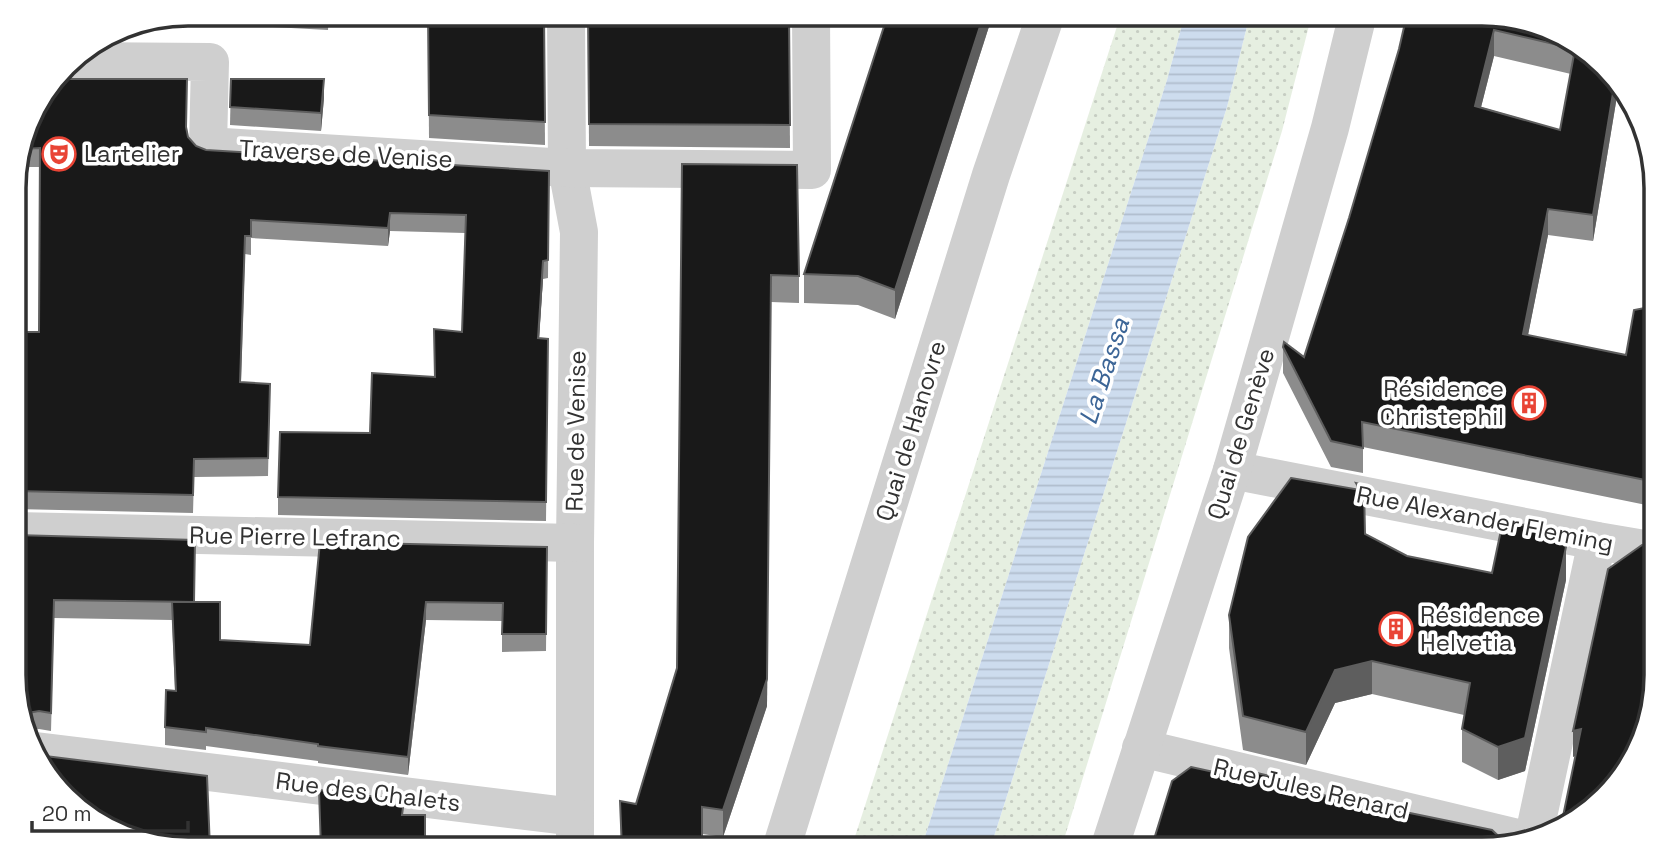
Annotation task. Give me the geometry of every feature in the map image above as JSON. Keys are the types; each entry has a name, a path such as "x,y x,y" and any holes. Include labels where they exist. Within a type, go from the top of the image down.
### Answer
{"street":[{"name":"Quai de Hanovre","path":"784,837 986,188 1042,26"},
{"name":"Quai de Genève","path":"1113,836 1232,470 1330,128 1355,26"},
{"name":"Rue de Venise","path":"566,27 567,168 579,232 575,833"},
{"path":"567,168 812,170 811,27"},
{"name":"Traverse de Venise","path":"89,61 210,62 208,146 567,168"},
{"name":"Rue Alexander Fleming","path":"1232,470 1644,549"},
{"name":"Rue Pierre Lefranc","path":"26,531 575,543"},
{"path":"1536,827 1597,541"},
{"name":"Rue Jules Renard","path":"1141,748 1504,835"},
{"name":"Rue des Chalets","path":"47,753 575,833"}],"shaded area":[{"path":"1117,26 1182,26 1167,80 925,836 855,836"},
{"path":"1247,26 1309,26 1282,131 1065,836 994,836 1227,107"}],"water":[{"name":"La Bassa","path":"1182,26 1247,26 1227,107 994,836 925,836 1167,80"}],"building":[{"path":"884,26 980,26 895,290 858,276 804,274"},
{"path":"1404,26 1482,26 1513,29 1555,44 1494,30 1475,106 1560,130 1574,55 1596,74 1613,94 1593,215 1548,209 1523,334 1626,355 1634,310 1644,308 1644,480 1362,422 1363,448 1331,441 1283,347 1284,342 1304,357 1349,218"},
{"path":"428,27 544,27 545,122 429,115"},
{"path":"588,27 789,27 790,125 589,124"},
{"path":"68,79 187,79 188,137 196,146 206,150 549,171 548,260 543,261 538,338 548,339 546,502 278,497 280,432 370,433 372,373 435,377 434,329 462,332 466,215 390,213 388,228 251,220 251,236 245,236 240,382 270,384 268,458 194,459 193,495 26,491 27,332 39,332 40,148 32,148 39,126 48,107"},
{"path":"231,79 324,79 321,113 230,107"},
{"path":"682,164 797,165 799,276 771,275 767,679 723,810 702,807 702,837 621,837 620,801 636,804 677,668"},
{"name":"Résidence Helvetia","path":"1291,478 1360,490 1356,483 1364,485 1365,534 1407,556 1492,573 1501,530 1534,522 1566,547 1525,738 1498,747 1462,729 1470,683 1372,661 1335,670 1306,732 1243,716 1229,615 1248,537"},
{"path":"26,535 195,540 194,602 54,600 51,713 31,712 26,675"},
{"path":"320,542 547,547 546,634 502,634 503,603 426,602 408,757 206,728 206,732 165,727 166,690 176,691 172,602 220,602 220,640 310,645"},
{"path":"1644,545 1644,675 1641,706 1627,746 1604,782 1589,797 1563,814 1581,729 1573,731 1608,569"},
{"path":"49,756 207,776 210,837 157,834 117,820 81,797 66,782"},
{"path":"1191,767 1250,780 1249,771 1287,780 1284,787 1492,830 1498,835 1155,836 1172,781"},
{"path":"319,790 404,800 402,815 425,815 425,837 321,837"}],"place":[{"name":"Lartelier","path":"59,154"},
{"name":"Résidence Christephil","path":"1529,403"},
{"name":"Résidence Helvetia","path":"1396,629"}]}
